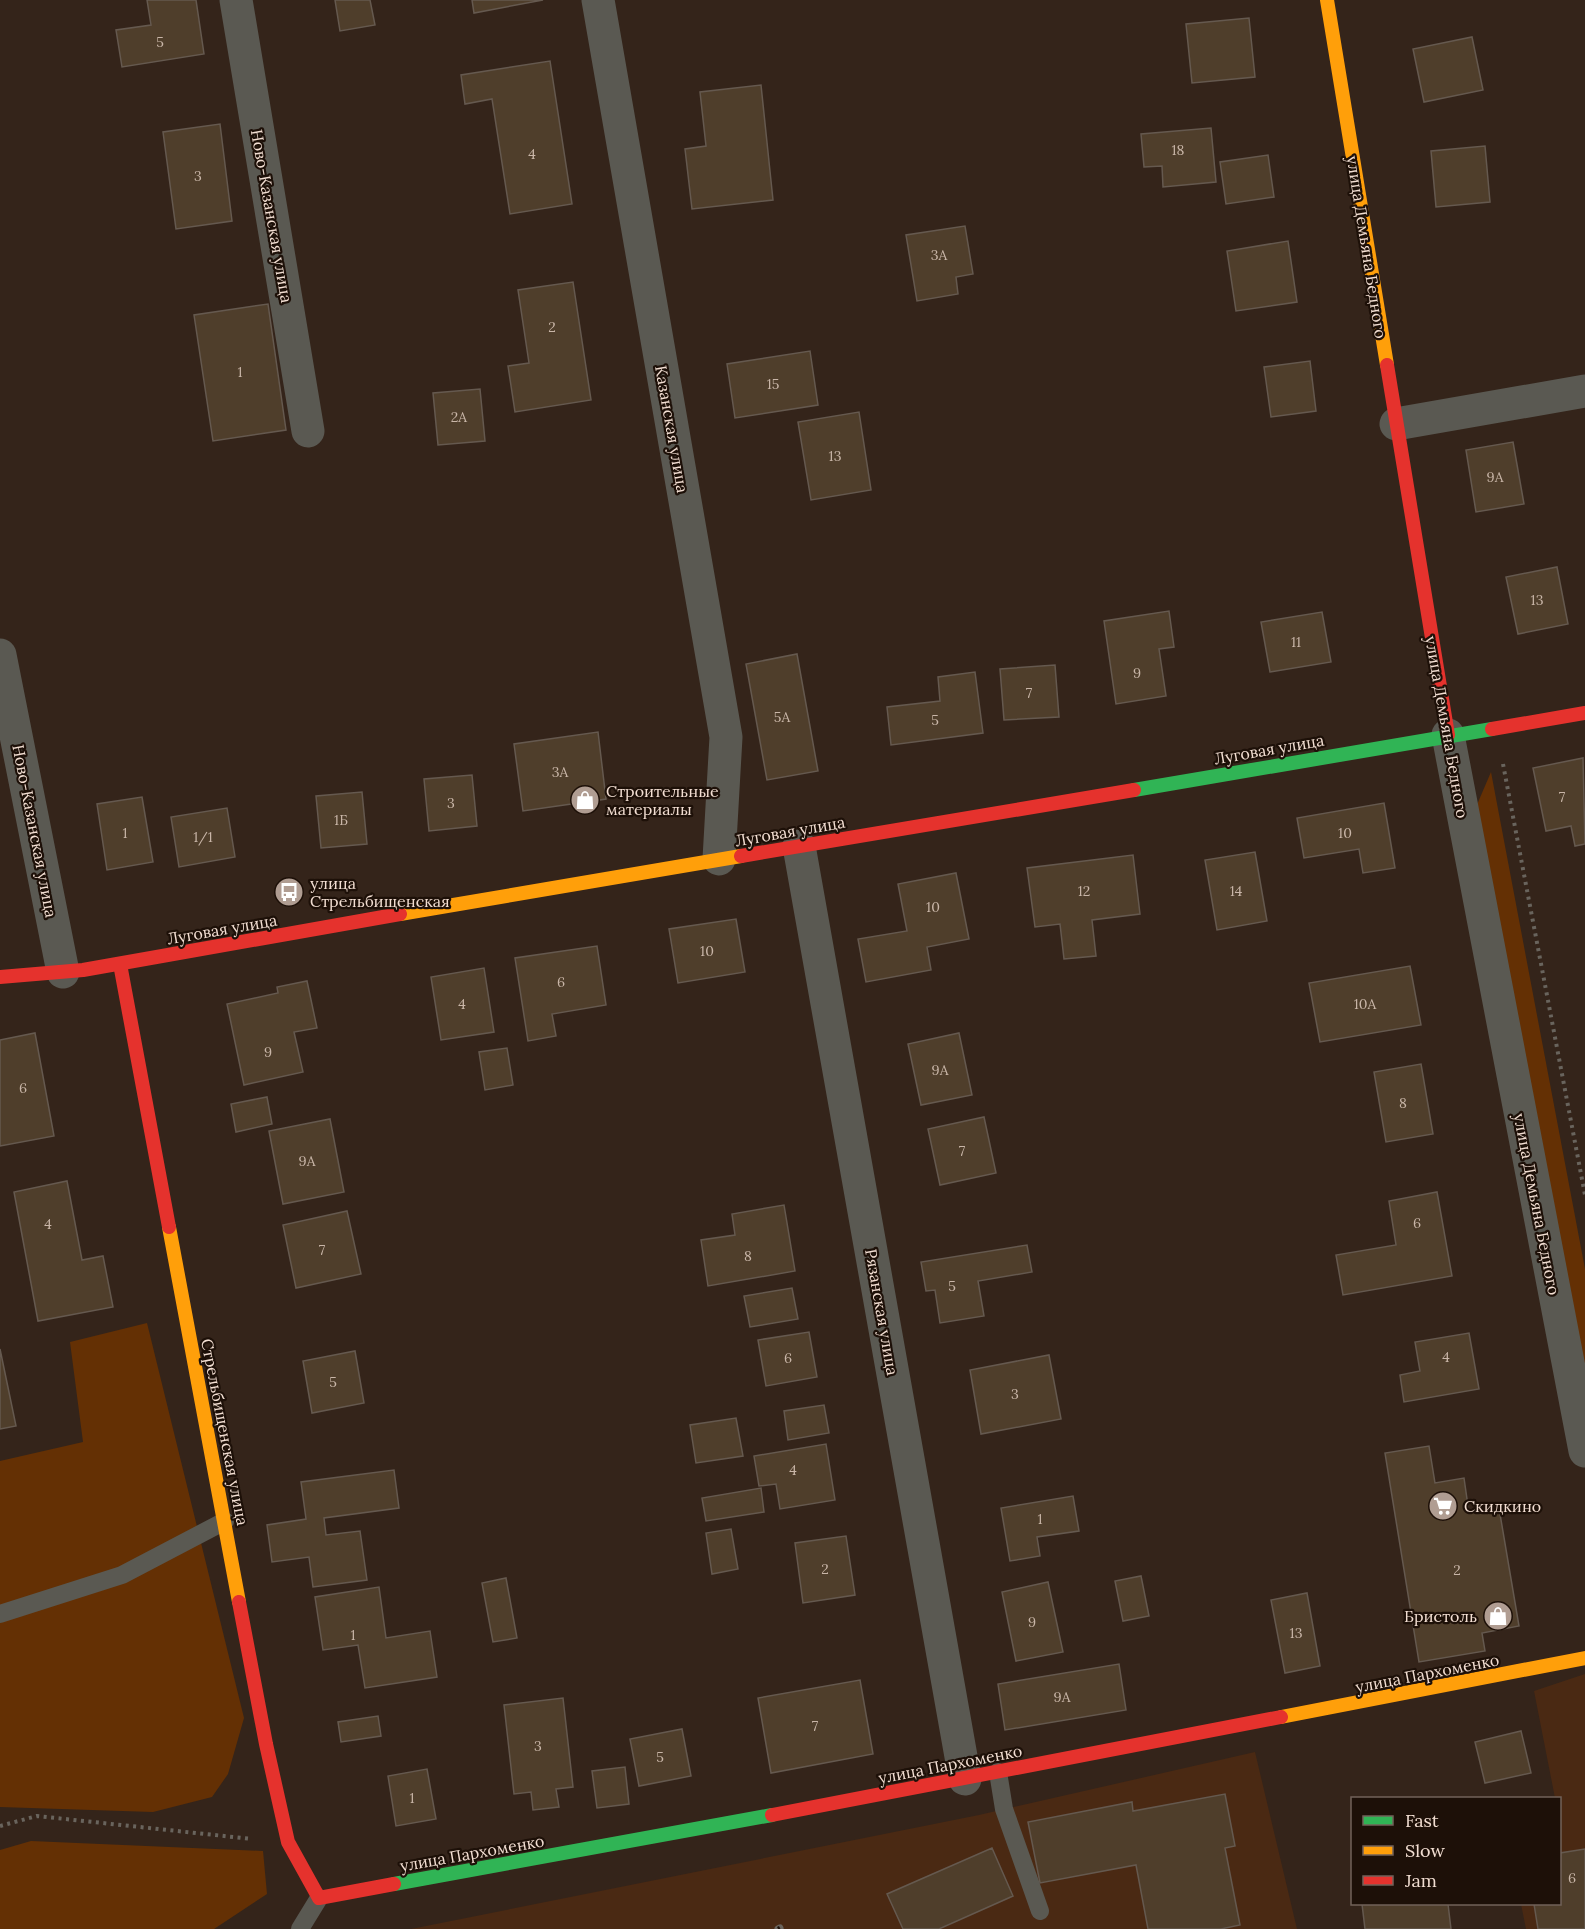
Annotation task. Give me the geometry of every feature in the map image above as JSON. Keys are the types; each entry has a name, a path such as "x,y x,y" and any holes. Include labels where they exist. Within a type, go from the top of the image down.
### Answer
{"main road":[{"name":"улица Демьяна Бедного","path":"1327,0 1448,735"},
{"name":"Луговая улица","path":"0,977 63,972 120,964 1585,713"},
{"name":"Стрельбищенская улица","path":"120,964 266,1744 288,1842 319,1898"},
{"name":"улица Пархоменко","path":"319,1898 965,1779 1585,1658"}],"street":[{"name":"Ново-Казанская улица","path":"236,0 308,431"},
{"name":"Казанская улица","path":"598,0 726,737 719,860"},
{"path":"1396,424 1585,391"},
{"name":"Ново-Казанская улица","path":"0,656 63,972"},
{"name":"улица Демьяна Бедного","path":"1448,735 1585,1450"},
{"name":"Рязанская улица","path":"799,846 965,1779"}],"lane":[{"path":"0,1614 122,1575 225,1521"},
{"path":"998,1772 1004,1809 1040,1911"},
{"path":"300,1929 319,1898"}],"path":[{"path":"1496,727 1585,1195"},
{"path":"0,1826 37,1816 288,1842"}],"shaded area":[{"path":"1491,772 1585,1269 1585,1376 1476,807"},
{"path":"147,1323 244,1718 228,1774 212,1797 153,1812 0,1807 0,1461 83,1442 70,1342"},
{"path":"1585,1674 1585,1929 1526,1929 1521,1905 1561,1905 1561,1797 1555,1797 1534,1691"},
{"path":"1255,1752 1297,1929 411,1929 979,1815"},
{"path":"31,1841 263,1851 267,1894 214,1929 0,1929 0,1850"}],"building":[{"path":"147,0 196,0 204,54 122,67 116,30 151,25"},
{"path":"335,0 370,0 375,25 340,31"},
{"path":"472,0 543,0 474,13"},
{"path":"1249,18 1255,77 1192,83 1186,24"},
{"path":"1472,37 1483,90 1424,102 1413,49"},
{"path":"550,61 572,204 510,214 492,99 465,104 461,75"},
{"path":"761,85 773,200 692,209 685,149 706,146 700,92"},
{"path":"220,124 232,221 176,229 163,132"},
{"path":"1211,128 1216,182 1163,187 1162,166 1144,167 1141,134"},
{"path":"1485,146 1490,202 1436,207 1431,151"},
{"path":"1268,155 1274,197 1226,204 1220,162"},
{"path":"965,226 973,274 956,277 958,294 917,301 906,235"},
{"path":"1288,241 1297,302 1236,311 1227,251"},
{"path":"573,282 591,400 515,412 508,366 529,363 518,290"},
{"path":"268,304 286,430 213,441 194,315"},
{"path":"810,351 818,405 735,418 727,364"},
{"path":"1310,361 1316,411 1271,417 1264,367"},
{"path":"480,389 485,441 438,445 433,393"},
{"path":"859,412 871,490 811,500 798,422"},
{"path":"1513,442 1524,504 1476,512 1466,450"},
{"path":"1557,567 1568,624 1518,634 1506,577"},
{"path":"1169,611 1174,647 1159,649 1166,696 1116,704 1104,621"},
{"path":"1322,612 1331,662 1270,672 1261,622"},
{"path":"797,654 818,771 767,780 746,664"},
{"path":"1055,665 1059,717 1004,720 1000,669"},
{"path":"975,672 983,733 891,745 887,707 940,701 938,677"},
{"path":"598,732 606,799 523,811 514,744"},
{"path":"1583,758 1585,844 1575,846 1571,826 1546,831 1533,768"},
{"path":"472,775 477,826 429,831 424,779"},
{"path":"362,792 367,844 321,848 316,796"},
{"path":"142,797 153,862 107,870 97,804"},
{"path":"1384,803 1395,868 1363,873 1359,849 1304,858 1297,818"},
{"path":"227,808 235,857 179,867 171,817"},
{"path":"1255,852 1267,921 1217,930 1205,860"},
{"path":"1133,855 1140,914 1092,920 1096,956 1064,959 1060,924 1035,927 1027,868"},
{"path":"956,873 969,939 927,947 931,970 866,982 858,939 907,931 898,884"},
{"path":"736,919 745,972 678,983 669,929"},
{"path":"597,946 606,1005 552,1014 556,1036 528,1041 515,958"},
{"path":"1410,966 1421,1025 1320,1042 1309,983"},
{"path":"484,968 494,1032 441,1040 431,977"},
{"path":"307,981 317,1028 294,1032 303,1072 244,1085 227,1004 278,993 277,987"},
{"path":"35,1033 54,1136 0,1146 0,1040"},
{"path":"959,1033 972,1095 921,1105 908,1044"},
{"path":"507,1048 513,1085 485,1090 479,1052"},
{"path":"1421,1064 1433,1134 1386,1142 1374,1072"},
{"path":"267,1097 272,1124 236,1132 231,1104"},
{"path":"984,1117 996,1173 940,1185 928,1129"},
{"path":"330,1119 344,1192 283,1204 269,1131"},
{"path":"67,1181 82,1260 103,1256 113,1307 38,1321 14,1192"},
{"path":"1437,1192 1452,1276 1343,1295 1336,1255 1396,1245 1389,1201"},
{"path":"784,1205 795,1271 708,1286 701,1240 735,1235 732,1214"},
{"path":"347,1211 361,1274 296,1288 283,1225"},
{"path":"1027,1245 1032,1272 978,1281 984,1316 940,1323 935,1290 926,1291 921,1262"},
{"path":"792,1288 798,1319 750,1327 744,1296"},
{"path":"809,1332 817,1377 766,1386 758,1340"},
{"path":"1469,1333 1479,1389 1404,1402 1400,1375 1420,1371 1415,1342"},
{"path":"0,1349 16,1426 0,1429"},
{"path":"355,1351 364,1403 312,1413 303,1361"},
{"path":"1049,1355 1061,1419 981,1434 970,1370"},
{"path":"824,1405 829,1433 788,1440 784,1411"},
{"path":"736,1418 743,1456 696,1463 690,1425"},
{"path":"826,1444 835,1500 780,1509 776,1484 759,1486 754,1456"},
{"path":"1429,1446 1435,1483 1464,1478 1469,1513 1499,1508 1519,1626 1482,1633 1485,1651 1419,1662 1385,1453"},
{"path":"394,1470 399,1508 324,1518 326,1535 360,1531 367,1580 313,1587 309,1557 272,1562 267,1525 306,1519 301,1482"},
{"path":"761,1488 764,1512 706,1521 702,1498"},
{"path":"1073,1496 1079,1531 1037,1537 1040,1556 1010,1561 1001,1508"},
{"path":"731,1529 738,1569 712,1574 706,1533"},
{"path":"846,1536 855,1595 803,1603 795,1543"},
{"path":"1141,1576 1149,1616 1123,1621 1115,1581"},
{"path":"506,1578 517,1638 493,1642 482,1583"},
{"path":"1048,1582 1063,1652 1016,1661 1002,1592"},
{"path":"379,1587 386,1638 430,1631 437,1677 365,1688 358,1645 323,1650 315,1597"},
{"path":"1307,1593 1320,1666 1285,1673 1271,1600"},
{"path":"1119,1664 1126,1710 1005,1730 998,1684"},
{"path":"860,1680 873,1754 771,1773 758,1698"},
{"path":"563,1698 573,1787 556,1789 559,1807 533,1810 531,1792 514,1794 504,1705"},
{"path":"378,1716 381,1736 341,1742 338,1722"},
{"path":"682,1729 691,1776 639,1786 630,1739"},
{"path":"1521,1731 1531,1773 1485,1783 1475,1742"},
{"path":"625,1767 629,1804 597,1808 592,1771"},
{"path":"427,1769 436,1819 396,1826 388,1776"},
{"path":"1225,1794 1235,1846 1225,1848 1240,1925 1221,1929 1148,1929 1136,1865 1040,1883 1028,1822 1132,1802 1133,1811"},
{"path":"992,1848 1013,1896 939,1929 903,1929 887,1894"},
{"path":"1585,1849 1585,1929 1538,1929 1534,1905 1561,1905 1561,1853"},
{"path":"1362,1905 1448,1905 1451,1929 1365,1929"}],"traffic: fast":[{"path":"1134,790 1492,729"},
{"path":"394,1884 772,1815"}],"traffic: slow":[{"path":"1327,0 1387,365"},
{"path":"400,914 741,856"},
{"path":"169,1227 239,1602"},
{"path":"1281,1717 1585,1658"}],"traffic: jam":[{"path":"1387,365 1448,735"},
{"path":"1492,729 1585,713"},
{"path":"741,856 1134,790"},
{"path":"0,977 83,970 400,914"},
{"path":"120,964 169,1227"},
{"path":"239,1602 266,1744 288,1842 319,1898 394,1884"},
{"path":"772,1815 1281,1717"}],"place":[{"name":"Строительные материалы","path":"585,800"},
{"name":"улица Стрельбищенская","path":"289,892"},
{"name":"Скидкино","path":"1443,1506"},
{"name":"Бристоль","path":"1498,1616"}]}
